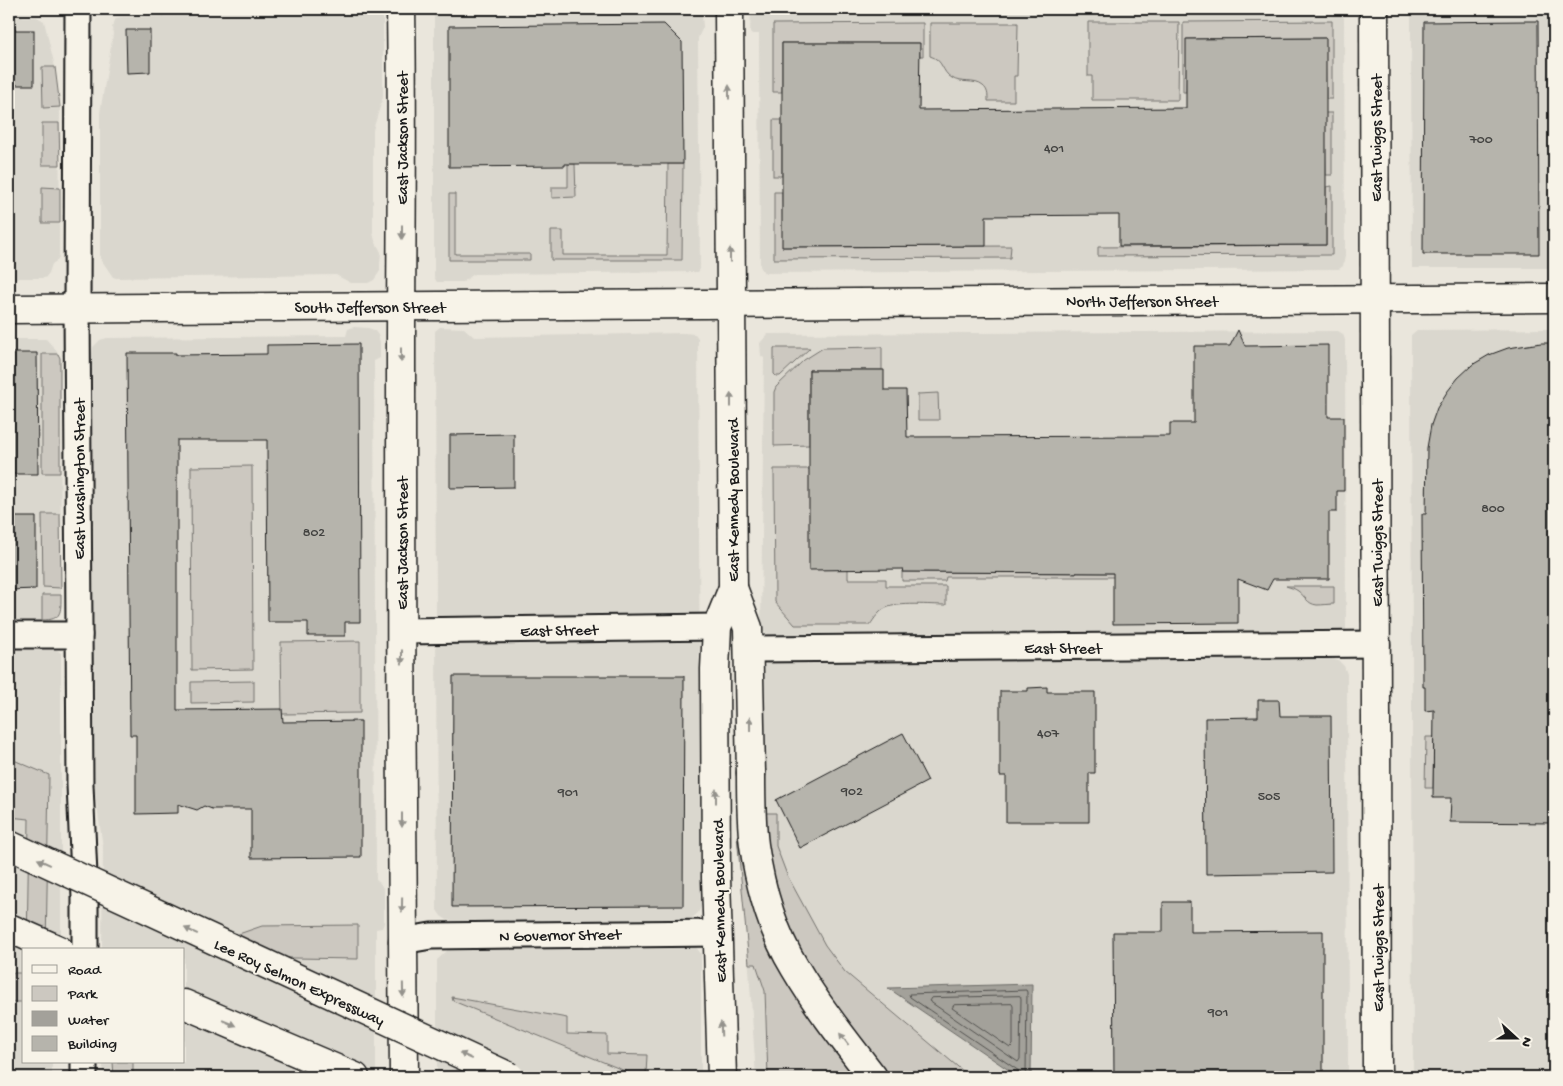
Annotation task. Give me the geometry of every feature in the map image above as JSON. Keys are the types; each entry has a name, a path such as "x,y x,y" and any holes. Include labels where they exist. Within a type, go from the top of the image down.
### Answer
{"main road":[{"name":"East Jackson Street","path":"400,9 404,1077"},
{"name":"East Kennedy Boulevard","path":"722,1077 715,679 717,627 732,588 729,9"},
{"name":"East Twiggs Street","path":"1374,9 1378,1077"},
{"name":"North Jefferson Street","path":"730,303 1554,298"},
{"name":"South Jefferson Street","path":"9,309 730,303"},
{"path":"732,588 748,628 754,844 760,877 772,917 794,967 822,1011 873,1077"},
{"name":"Lee Roy Selmon Expressway","path":"9,845 510,1077"},
{"path":"9,928 54,948"},
{"path":"185,1004 355,1077"}],"street":[{"name":"East Washington Street","path":"78,9 79,635 80,785 85,898 84,948"},
{"name":"East Street","path":"402,630 717,627"},
{"path":"9,635 79,635"},
{"name":"East Street","path":"749,649 1377,644"},
{"name":"N Governor Street","path":"402,941 430,936 718,933"},
{"path":"84,1064 84,1077"}],"shaded area":[{"path":"351,9 383,9 383,97 373,130 373,233 381,252 380,271 374,280 368,283 351,283 336,275 113,277 100,258 100,113 113,34 112,28 116,18 351,14"},
{"path":"437,9 456,9 460,15 664,14 670,9 700,9 703,27 698,38 700,269 698,272 474,274 463,282 437,282 434,277 434,17"},
{"path":"751,9 781,9 782,12 1329,9 1337,11 1344,18 1345,256 1343,266 1339,269 764,273 760,266 759,34 752,34 750,32"},
{"path":"1420,9 1554,9 1554,268 1412,268 1411,14"},
{"path":"9,17 37,17 44,21 55,67 60,107 59,256 58,260 52,264 45,278 9,278"},
{"path":"354,327 374,330 380,342 380,358 374,361 376,880 384,890 384,923 382,928 376,929 376,1077 103,1077 103,1064 185,1064 185,948 102,948 103,847 95,793 93,347 100,340 107,338 346,336 348,329"},
{"path":"440,327 464,328 474,337 684,333 695,334 698,338 701,907 692,918 456,922 447,920 437,910 435,331"},
{"path":"1554,329 1554,1077 1413,1077 1411,335 1417,330"},
{"path":"1338,331 1343,334 1345,340 1346,630 773,634 767,634 763,631 761,627 764,358 761,356 760,343 768,334"},
{"path":"9,339 46,339 57,351 60,358 61,610 59,616 50,620 9,620"},
{"path":"9,647 53,647 61,653 61,948 22,948 22,1064 52,1064 52,1077 9,1077"},
{"path":"1329,658 1339,661 1344,666 1347,674 1348,1077 756,1077 749,969 737,836 760,820 763,666 772,661"},
{"path":"452,947 696,947 701,954 701,1077 437,1077 437,960"}],"green space":[{"path":"1332,21 1332,99 1326,99 1325,38 1187,39 1186,92 1183,92 1183,22"},
{"path":"1088,22 1179,22 1178,100 1092,100 1092,76 1088,76"},
{"path":"923,23 923,56 920,56 919,43 782,43 782,92 773,92 773,24"},
{"path":"930,23 1018,23 1017,76 1014,76 1014,101 988,101 987,91 980,84 955,80 948,75 938,60 930,56"},
{"path":"42,67 55,67 60,107 43,108"},
{"path":"1325,113 1332,113 1332,175 1326,175"},
{"path":"773,120 782,120 782,176 773,176"},
{"path":"42,123 59,123 60,165 42,165"},
{"path":"568,164 575,164 576,197 552,198 552,187 568,187"},
{"path":"668,164 683,164 682,260 551,260 551,231 563,231 563,255 667,255"},
{"path":"1332,186 1332,255 1098,256 1098,247 1326,245 1326,187"},
{"path":"42,187 60,188 60,223 42,223"},
{"path":"774,192 782,192 783,247 1011,246 1010,258 774,259"},
{"path":"449,194 455,194 455,254 530,254 530,260 449,260"},
{"path":"882,347 882,370 809,370 809,445 774,446 774,392 776,387 804,360 823,348"},
{"path":"774,348 810,348 780,376 776,376 774,374"},
{"path":"42,354 58,354 60,358 60,473 42,473"},
{"path":"938,393 939,420 918,420 918,394"},
{"path":"252,466 253,669 192,670 191,467"},
{"path":"774,469 809,469 848,569 848,579 886,579 886,586 946,586 946,605 906,604 891,606 881,611 870,625 795,625 775,602"},
{"path":"42,514 60,514 61,588 43,587"},
{"path":"902,572 1134,573 1134,577 946,577 945,581 902,581"},
{"path":"1286,586 1334,586 1334,604 1314,604 1297,590"},
{"path":"42,595 61,595 61,606 57,617 42,620"},
{"path":"360,641 360,713 282,714 281,642"},
{"path":"254,681 254,702 191,703 191,682"},
{"path":"1426,737 1434,737 1433,788 1425,788"},
{"path":"9,758 49,775 46,948 27,948 29,819 9,817 11,784 9,783"},
{"path":"760,813 776,813 776,846 787,875 825,945 845,972 970,1077 768,1077 765,991 756,964 749,964 737,836 760,820"},
{"path":"358,925 358,959 231,957 230,937 262,926"},
{"path":"9,973 22,973 22,1002 9,1002"},
{"path":"452,997 567,1018 567,1034 607,1035 607,1054 647,1055 646,1075 686,1075 687,1077 640,1077 453,1001"},
{"path":"113,1064 133,1064 133,1077 114,1077"}],"water":[{"path":"1032,984 1031,1077 1019,1077 888,988"}],"building":[{"path":"1538,21 1539,254 1423,254 1424,22"},
{"path":"664,24 682,42 683,164 565,164 565,166 449,167 449,26"},
{"path":"9,30 34,30 34,85 9,85"},
{"path":"126,30 150,30 150,72 127,73"},
{"path":"1326,38 1326,245 1119,246 1119,215 986,216 986,246 782,247 782,43 920,43 919,110 1186,108 1186,39"},
{"path":"1238,330 1245,346 1328,345 1328,417 1344,417 1344,491 1337,491 1337,512 1329,512 1329,579 1273,579 1267,590 1238,579 1238,623 1113,624 1113,573 902,572 903,569 809,570 809,370 884,370 884,390 906,390 907,437 1170,436 1170,423 1194,423 1194,346 1230,346"},
{"path":"1554,343 1554,823 1450,822 1451,798 1433,798 1434,710 1425,711 1425,687 1423,687 1422,514 1426,514 1427,448 1431,425 1437,408 1447,392 1472,365 1489,355 1508,348"},
{"path":"359,344 360,622 345,622 345,636 308,636 308,622 268,622 267,440 177,440 177,710 282,709 283,722 361,721 361,857 251,858 251,809 212,809 204,806 197,810 178,804 178,813 136,814 136,735 130,735 127,353 176,353 176,355 267,354 267,345"},
{"path":"9,353 37,353 38,474 9,474"},
{"path":"514,434 514,487 450,488 450,435"},
{"path":"9,517 36,517 36,589 9,590"},
{"path":"453,676 684,676 683,906 452,907"},
{"path":"1047,687 1047,692 1095,692 1095,773 1089,773 1089,822 1006,822 1006,776 1000,776 1000,691 1028,691 1028,688"},
{"path":"1258,700 1279,700 1280,716 1331,716 1332,872 1206,874 1205,718 1258,717"},
{"path":"903,733 928,781 800,848 776,800"},
{"path":"1163,902 1190,902 1190,932 1323,931 1323,1077 1114,1077 1113,932 1163,932"}]}
